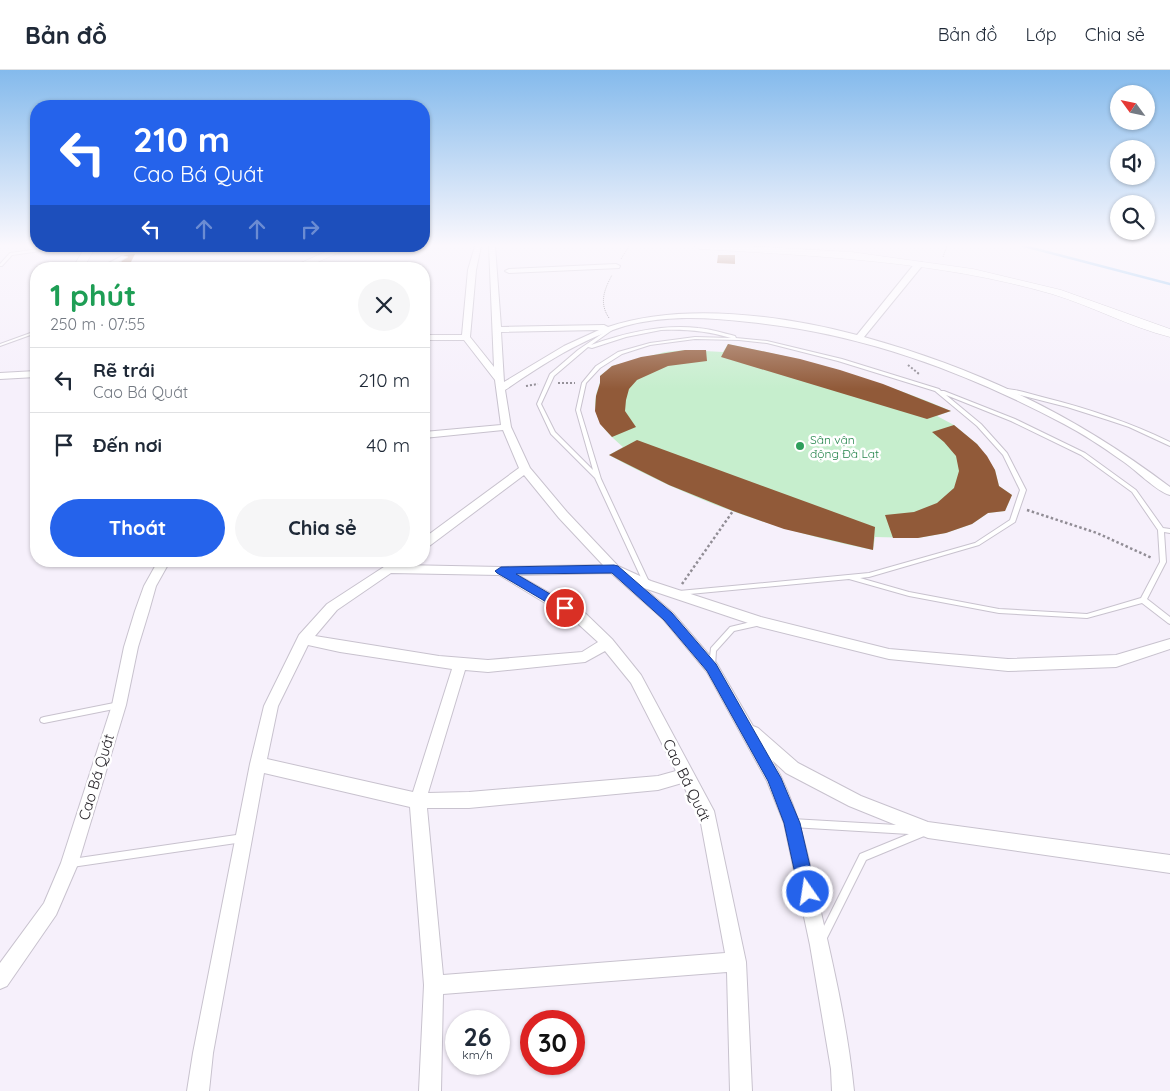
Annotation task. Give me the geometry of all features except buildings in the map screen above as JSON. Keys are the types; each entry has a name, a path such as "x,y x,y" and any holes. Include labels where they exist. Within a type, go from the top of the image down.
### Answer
{"main road":[{"path":"1042,294 1063,299 1138,326 1170,340"},
{"path":"1062,294 1150,324 1170,333"}],"street":[{"path":"470,294 466,337 499,379"},
{"path":"494,294 499,379 506,426 525,469 563,515 614,569 668,616 712,668 774,778 792,823 819,945 841,1069 843,1091"},
{"path":"859,338 895,294"},
{"path":"500,389 526,372 596,333 615,326 642,320 695,315 747,318 807,326 859,338 941,364 1002,390 1094,437 1144,470 1170,492"},
{"path":"496,330 615,326"},
{"path":"430,338 466,337"},
{"path":"0,376 30,374"},
{"path":"430,434 506,426"},
{"path":"430,540 525,469"},
{"name":"Cao Bá Quát","path":"0,979 50,909 69,864 119,705 130,647 150,586 161,567"},
{"path":"198,1091 203,1054 270,706 304,639 332,606 391,567"},
{"path":"430,567 501,571 614,569 647,584 760,622 888,654 1008,665 1116,660 1170,644"},
{"name":"Cao Bá Quát","path":"501,571 580,617 607,643 636,679 708,817 736,962 741,1091"},
{"path":"304,639 340,647 460,664 488,666 560,661 585,657 607,643"},
{"path":"430,1091 434,985 418,801 460,664"},
{"path":"746,726 792,768 855,801 928,830 1170,864"},
{"path":"258,764 418,801 469,800 648,784 686,775"},
{"path":"434,985 736,962"}],"lane":[{"path":"598,479 552,434 539,404 552,375 580,351 615,326"},
{"path":"580,351 616,336 669,327 717,331 739,339"},
{"path":"0,345 30,334"},
{"path":"647,584 598,479 578,410 584,383 598,367 620,353 650,344 695,338 767,342 840,360 937,390 1013,420 1083,454 1134,491 1161,530 1163,562 1143,600 1087,616 999,611 909,594 848,577"},
{"path":"675,594 869,574 978,544 1013,520 1023,490 1005,454 979,425 937,390"},
{"path":"1002,390 1066,404 1117,420 1170,444"},
{"path":"1161,530 1170,531"},
{"path":"1143,600 1170,621"},
{"path":"712,668 713,650 732,629 760,622"},
{"path":"44,720 119,705"},
{"path":"792,823 928,830"},
{"path":"819,945 863,857 928,830"},
{"path":"69,864 244,838"}],"path":[{"path":"604,294 602,307 615,326"},
{"path":"908,364 937,390"},
{"path":"548,383 584,383"},
{"path":"1018,507 1097,533 1163,562"},
{"path":"675,594 733,511"}],"green space":[{"name":"Sân vận động Đà Lạt","path":"728,344 785,356 869,380 951,411 937,416 954,425 977,444 995,470 999,486 1012,495 1005,511 988,513 972,524 946,533 918,538 875,537 873,550 805,534 738,513 672,487 609,455 623,447 612,437 598,419 595,404 600,376 612,366 665,352 685,350 723,352"}],"place":[{"name":"Sân vận động Đà Lạt","path":"800,446"}],"route":[{"path":"565,608 501,571 614,569 668,616 712,668 774,778 792,823 808,892"}]}
